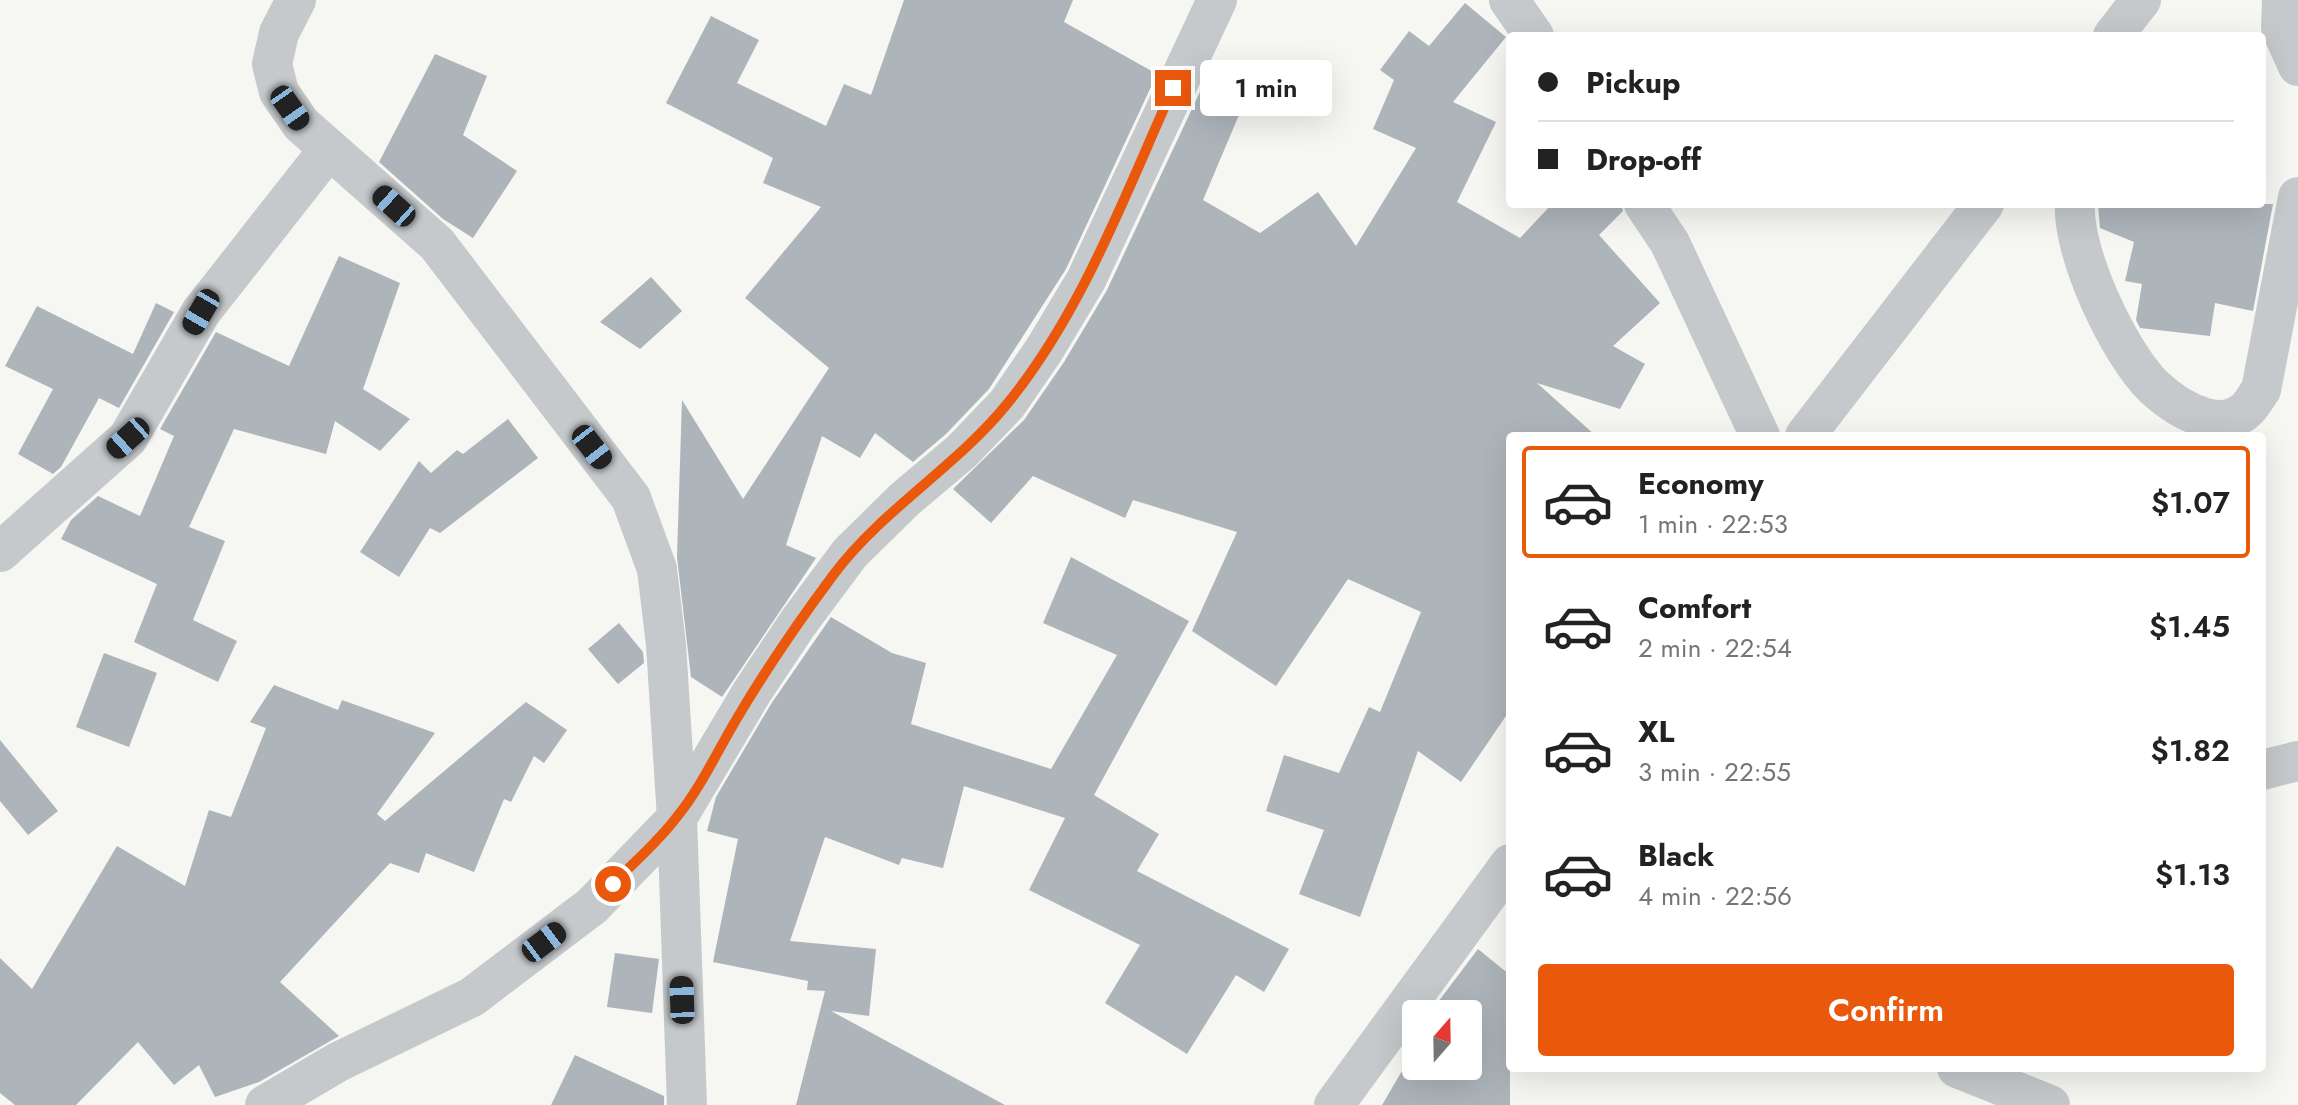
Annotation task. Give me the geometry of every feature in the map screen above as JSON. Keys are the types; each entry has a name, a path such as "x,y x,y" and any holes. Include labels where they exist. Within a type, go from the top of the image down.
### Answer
{"street":[{"path":"296,0 279,33 272,64 279,92 301,124 437,244 631,498 657,569 666,645 677,818 687,1105"},
{"path":"265,1105 338,1062 472,997 592,906 677,818 752,692 850,553 905,499 962,451 1007,404 1044,350 1086,280 1217,0"},
{"path":"1509,0 1531,32"},
{"path":"2116,32 2141,0"},
{"path":"2282,0 2281,28 2298,66"},
{"path":"0,552 128,438 201,312 329,149"},
{"path":"2075,208 2074,223 2093,282 2119,340 2154,387 2189,413 2221,422 2245,412 2261,390 2298,197"},
{"path":"1647,208 1670,243 1758,432"},
{"path":"1808,432 1981,208"},
{"path":"2266,769 2298,761"},
{"path":"1334,1105 1506,869"},
{"path":"1967,1072 2050,1105"}],"building":[{"path":"904,0 1073,0 1064,22 1157,74 1066,269 989,389 946,434 913,462 875,433 860,458 822,436 786,545 816,558 722,697 691,677 677,557 682,400 743,499 829,368 745,298 821,207 763,183 773,158 666,103 711,16 759,40 737,83 826,126 844,84 871,95"},
{"path":"1465,3 1506,37 1453,102 1496,122 1457,202 1520,238 1548,208 1622,208 1623,211 1599,235 1660,303 1613,346 1645,364 1620,409 1537,383 1592,432 1506,432 1506,716 1461,782 1418,751 1360,917 1299,894 1324,830 1266,811 1284,755 1339,773 1369,707 1380,712 1421,612 1348,579 1276,686 1192,631 1237,532 1133,500 1125,518 1033,476 991,523 953,489 1024,420 1064,362 1107,290 1206,79 1247,96 1203,200 1260,233 1318,192 1356,246 1416,148 1373,129 1394,80 1380,70 1409,31 1429,46"},
{"path":"435,54 487,76 463,135 517,171 473,238 443,219 379,162"},
{"path":"2266,204 2273,204 2253,311 2215,303 2210,336 2140,328 2136,320 2142,284 2125,281 2134,242 2100,228 2098,208 2266,208"},
{"path":"339,256 400,283 363,389 410,419 380,451 335,421 326,454 234,429 189,527 225,541 193,620 237,641 218,682 134,642 157,584 61,539 71,520 98,496 140,516 174,436 160,429 216,332 289,366"},
{"path":"651,277 682,311 640,349 600,322"},
{"path":"156,303 174,312 119,408 99,398 61,467 53,474 18,454 53,389 5,366 37,306 133,354"},
{"path":"508,419 538,458 440,533 430,528 399,577 360,552 419,461 431,473 457,450 463,454"},
{"path":"1071,557 1189,621 1094,795 1159,834 1137,871 1289,949 1264,992 1236,975 1187,1054 1105,1003 1140,945 1029,890 1065,818 964,786 943,868 902,858 899,865 825,837 790,941 876,949 869,1016 831,1011 1005,1105 796,1105 825,991 807,990 808,981 713,962 738,839 707,831 716,797 771,704 831,617 892,653 926,663 911,724 1051,769 1117,655 1043,623"},
{"path":"619,623 643,652 644,663 618,684 588,649"},
{"path":"104,653 157,673 129,747 76,727"},
{"path":"274,685 338,710 342,700 435,733 377,814 385,821 526,702 567,730 544,763 534,756 511,802 504,799 474,872 426,853 419,873 390,863 280,982 339,1036 259,1082 215,1097 199,1065 174,1085 138,1042 76,1105 15,1105 0,1093 0,958 32,989 117,846 185,886 209,810 231,817 266,728 250,722"},
{"path":"0,740 58,811 28,835 0,801"},
{"path":"1478,949 1506,972 1506,1072 1510,1072 1510,1105 1382,1105 1402,1071 1402,1080 1482,1080 1482,1000 1440,1000"},
{"path":"615,953 659,959 652,1013 607,1007"},
{"path":"575,1055 664,1096 664,1105 551,1105"}],"route":[{"path":"613,884 677,818 752,692 850,553 905,499 962,451 1007,404 1086,280 1173,88"}]}
